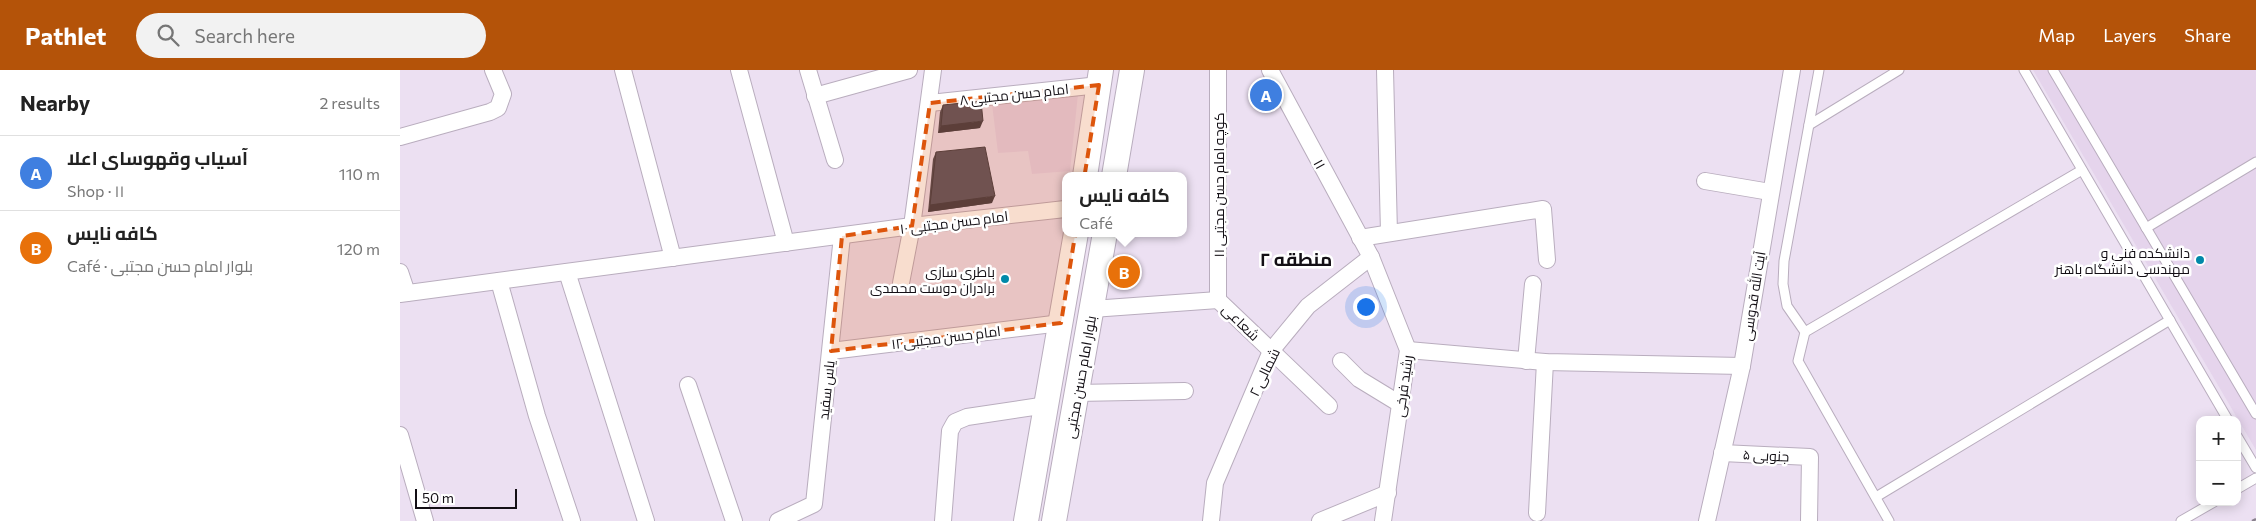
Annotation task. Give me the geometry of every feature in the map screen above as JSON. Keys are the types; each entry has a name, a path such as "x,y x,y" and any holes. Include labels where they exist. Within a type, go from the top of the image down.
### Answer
{"main road":[{"path":"1115,172 1132,70"},
{"path":"1086,172 1100,78"},
{"name":"بلوار امام حسن مجتبی","path":"1026,521 1075,237"},
{"name":"بلوار امام حسن مجتبی","path":"1054,521 1104,237"}],"street":[{"path":"400,137 490,112 498,108 503,94 492,70"},
{"path":"623,70 673,258"},
{"path":"739,70 786,243"},
{"path":"808,70 835,160"},
{"path":"815,96 909,70"},
{"name":"کوچه امام حسن مجتبی ۱۱","path":"1218,70 1218,300"},
{"name":"۱۱","path":"1270,70 1372,257"},
{"path":"1385,70 1389,233"},
{"name":"آیت الله قدوسی","path":"1707,521 1742,366 1792,70"},
{"path":"901,283 912,226 930,103 932,71"},
{"name":"امام حسن مجتبی ۸","path":"930,103 1100,78"},
{"path":"1705,181 1770,192"},
{"name":"امام حسن مجتبی ۱۰","path":"403,293 912,226 1062,209"},
{"path":"1360,238 1543,209 1546,260"},
{"name":"یاس سفید","path":"778,521 814,504 842,236"},
{"name":"رشید فرخی","path":"1372,257 1408,350 1383,521"},
{"name":"۲ شمالی","path":"1211,521 1215,483 1272,351 1308,306 1372,257"},
{"path":"400,272 403,293"},
{"path":"567,272 646,521"},
{"path":"500,281 537,416 572,521"},
{"path":"1526,361 1533,284"},
{"path":"1092,309 1218,300"},
{"name":"شعاعی","path":"1218,300 1329,406"},
{"name":"امام حسن مجتبی۱۲","path":"830,351 1061,323"},
{"path":"1408,350 1545,362 1742,366"},
{"path":"1341,361 1359,379 1400,404"},
{"path":"1536,513 1545,362"},
{"path":"688,385 734,521"},
{"path":"1076,393 1185,391"},
{"path":"943,521 950,430 955,422 967,417 1047,405"},
{"path":"400,435 425,521"},
{"name":"۵ جنوبی","path":"1722,453 1810,457 1809,521"},
{"path":"1320,521 1388,493"}],"lane":[{"path":"1805,332 1787,306 1783,284 1784,261 1819,70"},
{"path":"1809,125 1899,70"},
{"path":"2024,70 2226,416"},
{"path":"2057,71 2146,228 2256,414"},
{"path":"2146,228 2256,162"},
{"path":"1889,521 1798,361 1805,332 2082,170"},
{"path":"1876,497 2170,320"},
{"path":"2241,443 2256,468"},
{"path":"2241,486 2256,478"},
{"path":"2181,521 2207,506"}],"path":[{"path":"2252,521 2256,518"}],"highlighted area":[{"path":"1099,85 1061,323 831,351 842,236 912,226 930,103"}],"shaded area":[{"name":"دانشکده فنی و مهندسی دانشگاه باهنر","path":"2033,70 2256,70 2256,450 2241,424 2241,416 2236,416"},
{"path":"1078,94 1070,171 1032,174 1028,151 998,153 992,104"}],"building":[{"path":"981,101 983,121 941,126 943,105"},
{"path":"985,147 995,196 930,205 936,152"}],"place":[{"name":"آسیاب وقهوسای اعلا","path":"1266,95"},
{"name":"دانشکده فنی و مهندسی دانشگاه باهنر","path":"2200,260"},
{"name":"کافه نایس","path":"1124,272"},
{"name":"باطری سازی برادران دوست محمدی","path":"1005,279"}],"district":[{"name":"منطقه ۲","path":"1296,258"}]}
